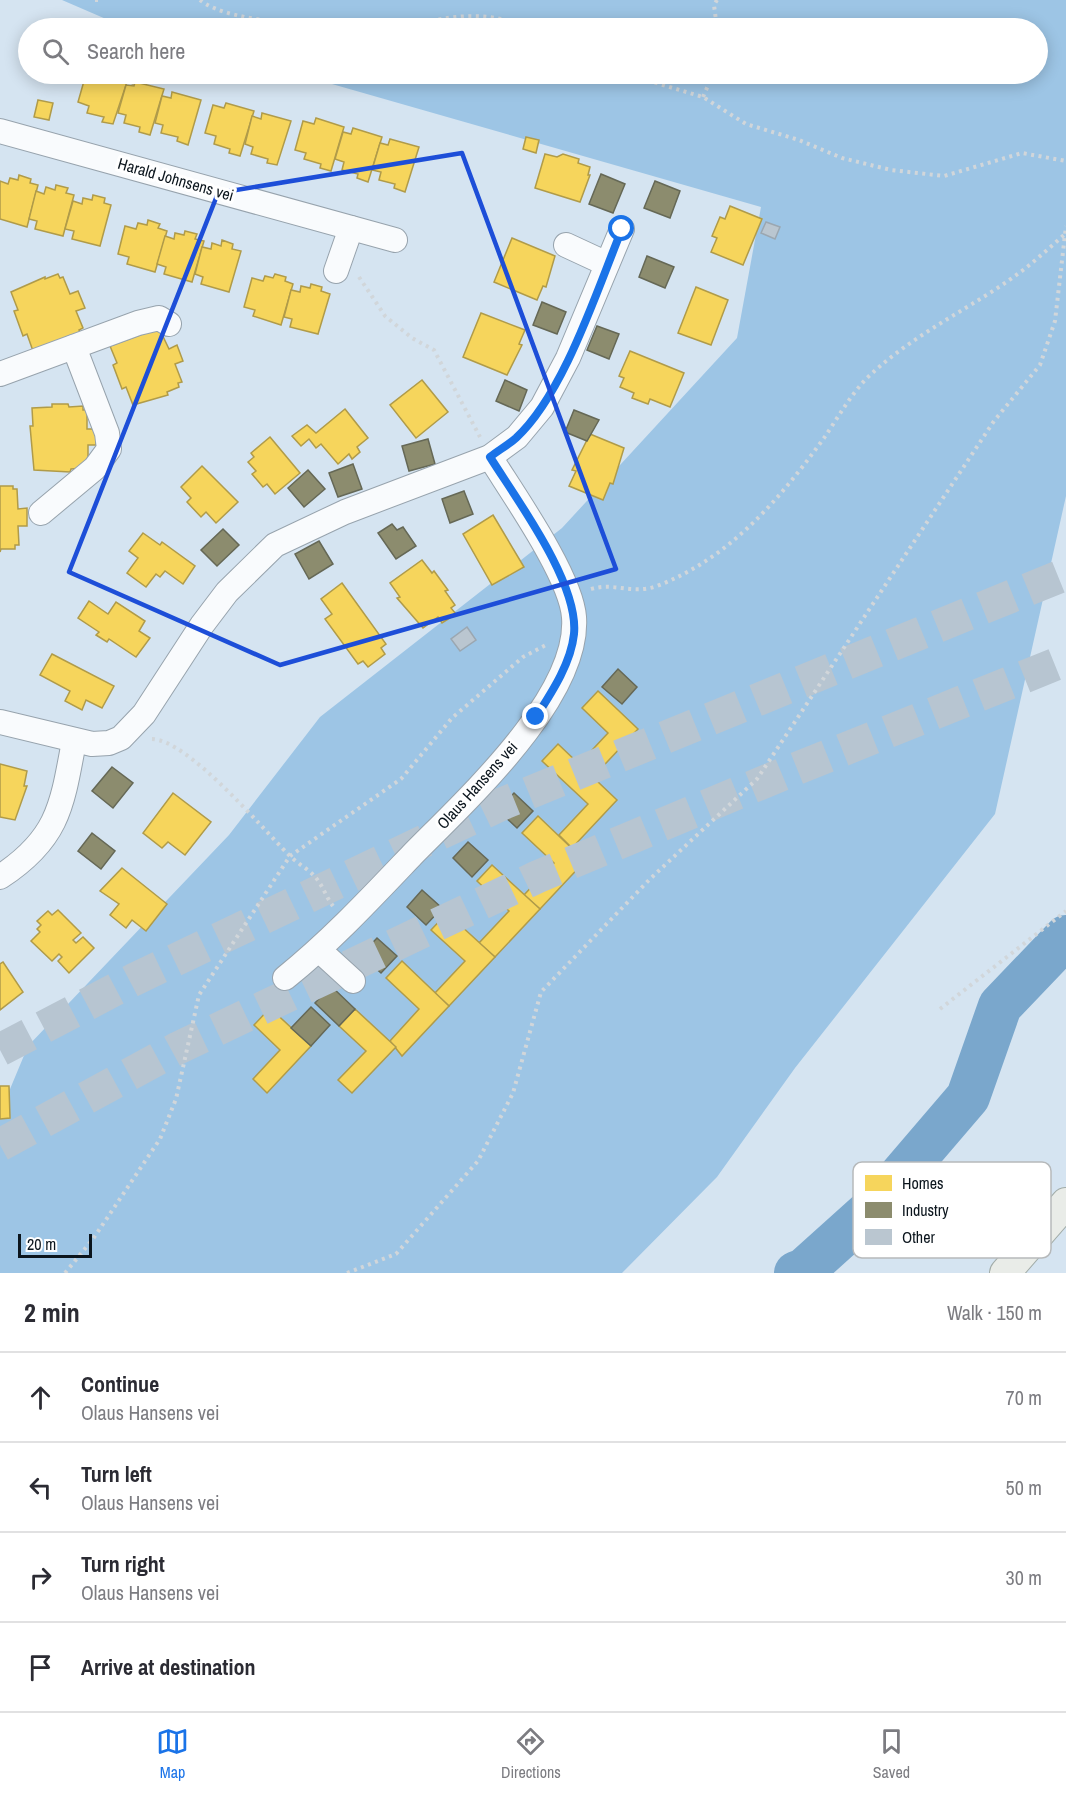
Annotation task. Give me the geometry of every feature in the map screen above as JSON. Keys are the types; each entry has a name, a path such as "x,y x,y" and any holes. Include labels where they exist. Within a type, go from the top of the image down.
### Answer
{"main road":[{"path":"1051,1220 1066,1203"},
{"path":"1005,1273 1018,1258"}],"street":[{"name":"Harald Johnsens vei","path":"0,131 395,240"},
{"path":"338,263 351,228"},
{"path":"0,722 74,741 109,743 127,734 144,714 202,625 227,592 275,545 345,512 490,457 517,437 542,407 568,358 622,229"},
{"path":"566,245 608,264"},
{"path":"0,374 154,318 164,319 169,324"},
{"path":"41,513 95,468 109,450 107,433 74,347"},
{"name":"Olaus Hansens vei","path":"285,978 320,950 463,803 513,747 547,700 564,667 574,633 570,596 555,564 490,457"},
{"path":"0,877 25,861 45,840 64,796 74,741"},
{"path":"320,950 353,981"}],"path":[{"path":"95,0 102,0"},
{"path":"200,0 207,6 245,18"},
{"path":"716,18 714,5 717,0"},
{"path":"446,18 468,15 488,18"},
{"path":"658,84 703,98 746,124 799,140 842,158 891,170 944,176 1022,153 1066,161"},
{"path":"703,98 709,84"},
{"path":"347,1273 396,1254 478,1161 513,1093 541,992 650,879 756,779 994,421 1040,365 1055,321 1066,226"},
{"path":"570,596 610,585 634,592 656,587 698,567 733,544 790,486 866,380 930,328 1016,276 1064,235"},
{"path":"338,263 359,276 385,316 412,338 434,350 490,457"},
{"path":"65,1273 93,1239 160,1139 177,1099 200,995 290,856 401,779 452,718 523,657 574,633"},
{"path":"127,734 142,741 154,738 164,740 181,750 237,801 290,856 316,877 329,901 348,921"},
{"path":"940,1009 1066,911"}],"highlighted area":[{"path":"462,153 616,569 280,665 69,572 218,193"}],"shaded area":[{"path":"62,0 1066,0 1066,496 995,814 795,1068 717,1177 622,1273 0,1273 0,1113 28,1046 229,835 320,717 562,528 737,338 761,207 332,84 1048,84 1048,18 104,18"}],"building: Homes":[{"path":"83,84 126,84 113,124 102,122 104,117 87,113 89,106 78,102"},
{"path":"134,84 143,84 164,89 150,135 139,132 140,127 124,123 126,115 118,113 126,85 134,86"},
{"path":"172,92 201,100 188,145 177,141 178,137 161,133 163,125 155,123 162,96 171,98"},
{"path":"38,100 53,103 49,120 34,117"},
{"path":"226,103 254,111 240,156 229,153 230,149 214,144 216,136 205,133 213,105 224,108"},
{"path":"262,113 291,121 277,165 267,163 268,159 251,154 253,147 245,144 252,116 261,119"},
{"path":"316,118 344,127 331,171 320,168 321,164 304,159 306,153 295,150 303,121 314,124"},
{"path":"353,128 382,137 368,182 357,178 358,174 342,170 344,162 335,159 343,132 351,134"},
{"path":"526,137 539,140 536,153 523,149"},
{"path":"390,139 419,147 405,192 394,188 395,184 379,180 381,172 372,170 380,143 388,145"},
{"path":"545,154 557,157 563,154 579,159 578,163 590,167 588,175 590,175 580,202 535,188"},
{"path":"19,175 31,179 30,183 38,185 27,227 0,219 0,181 8,184 10,178 18,180"},
{"path":"56,185 68,188 66,193 74,195 63,236 35,229 37,221 29,219 36,191 44,194 46,187 55,190"},
{"path":"93,195 105,198 104,203 111,205 100,246 72,239 74,231 65,229 73,201 82,204 83,198 92,200"},
{"path":"730,206 762,219 743,265 711,252 717,238 712,236 720,217 725,219"},
{"path":"148,220 160,224 158,228 167,231 155,272 127,264 129,257 118,254 125,226 136,229 138,223 147,225"},
{"path":"185,231 197,234 195,239 204,241 192,282 164,274 166,267 157,264 165,236 174,239 175,233 184,235"},
{"path":"512,238 555,256 546,287 543,286 537,300 494,282"},
{"path":"222,240 233,244 232,249 241,251 229,292 201,284 203,277 195,274 202,247 211,249 212,243 221,246"},
{"path":"58,274 60,278 63,277 70,294 78,291 85,308 76,311 83,328 79,330 81,333 33,351 27,334 23,336 14,311 18,310 11,292 45,277 45,279"},
{"path":"275,274 286,277 285,281 293,284 281,325 253,316 255,310 244,307 252,278 263,281 265,276 273,278"},
{"path":"311,284 322,287 321,291 330,294 318,334 290,327 292,319 284,317 291,290 300,292 301,286 310,288"},
{"path":"696,287 728,300 711,345 678,333"},
{"path":"481,313 525,330 519,344 522,345 507,375 463,357"},
{"path":"159,328 169,349 177,345 183,361 175,364 182,382 178,383 179,387 167,392 168,395 133,405 126,387 122,389 113,365 117,363 110,346"},
{"path":"630,351 684,373 670,407 650,399 648,404 632,398 634,393 620,387 624,378 619,376"},
{"path":"422,380 448,412 416,438 390,405"},
{"path":"52,404 68,404 69,407 83,406 83,410 87,410 87,429 96,429 96,445 88,445 88,465 84,468 71,469 70,472 34,470 30,426 33,426 32,408 52,407"},
{"path":"345,409 368,438 357,447 360,452 352,459 349,454 338,464 321,444 316,448 309,439 301,446 292,436 307,425 316,433"},
{"path":"590,434 624,448 613,484 610,483 603,500 569,486 576,471 572,470"},
{"path":"270,437 300,473 275,494 267,484 263,487 252,474 256,471 248,462 254,457 251,453"},
{"path":"202,466 238,502 216,523 206,512 201,517 187,502 191,498 181,487"},
{"path":"0,486 13,486 13,489 17,489 18,509 27,508 27,526 18,526 19,545 15,545 15,549 1,549 0,552"},
{"path":"493,515 524,567 492,585 463,534"},
{"path":"143,533 160,545 162,542 195,566 183,584 165,571 160,577 156,574 146,587 127,573 138,558 129,551"},
{"path":"422,560 432,573 434,571 448,590 445,591 455,605 451,608 456,614 442,623 438,617 423,628 397,598 400,597 390,583"},
{"path":"342,583 386,644 381,648 385,654 368,667 363,661 358,664 325,619 332,614 321,599"},
{"path":"89,601 108,614 116,602 145,621 139,631 150,638 136,657 109,639 107,642 96,635 99,632 78,618"},
{"path":"52,654 114,686 102,708 86,700 82,710 65,701 70,691 40,675"},
{"path":"598,691 638,729 593,777 579,764 608,733 582,708"},
{"path":"558,744 617,800 572,848 559,835 588,804 542,761"},
{"path":"0,764 27,771 24,786 27,786 15,820 0,817"},
{"path":"173,793 211,822 185,855 168,842 162,848 143,833"},
{"path":"538,816 585,861 540,909 524,895 554,863 522,833"},
{"path":"492,865 540,909 495,957 479,943 509,911 477,881"},
{"path":"122,868 167,904 146,931 132,920 126,928 110,915 119,904 100,891"},
{"path":"58,910 81,933 73,940 76,943 83,937 94,948 69,973 58,961 62,957 59,954 52,961 31,941 40,932 37,929 41,925 37,921 48,911 52,915"},
{"path":"447,913 495,957 449,1006 435,993 465,961 431,930"},
{"path":"402,961 449,1006 402,1056 390,1041 419,1009 386,978"},
{"path":"3,962 23,992 0,1010 0,964"},
{"path":"270,1008 311,1046 267,1093 253,1079 280,1050 254,1025"},
{"path":"355,1009 396,1047 352,1093 338,1080 366,1051 339,1026"},
{"path":"0,1086 9,1086 10,1118 0,1119"}],"building: Industry":[{"path":"601,174 625,184 613,213 589,204"},
{"path":"655,181 680,191 670,218 644,208"},
{"path":"647,256 674,267 665,288 639,277"},
{"path":"542,302 566,312 557,334 533,325"},
{"path":"597,326 619,334 609,359 587,350"},
{"path":"505,380 527,390 519,411 496,401"},
{"path":"574,410 599,420 587,441 565,432"},
{"path":"428,439 435,464 409,471 402,446"},
{"path":"353,464 362,489 338,497 329,473"},
{"path":"308,470 325,489 304,507 288,488"},
{"path":"464,491 473,514 450,523 442,499"},
{"path":"392,524 397,530 403,527 416,546 396,559 378,533"},
{"path":"223,529 239,545 217,566 201,550"},
{"path":"319,541 333,564 309,579 295,554"},
{"path":"618,669 637,687 622,704 602,687"},
{"path":"112,767 133,783 113,808 92,791"},
{"path":"514,793 533,811 517,828 498,810"},
{"path":"92,833 115,851 101,869 78,851"},
{"path":"468,842 488,860 472,877 453,858"},
{"path":"422,890 442,908 426,925 407,907"},
{"path":"377,938 397,956 381,973 361,955"},
{"path":"331,986 355,1009 339,1026 315,1003"},
{"path":"311,1007 330,1025 311,1046 291,1028"}],"building: Other":[{"path":"766,222 780,227 775,239 761,233"},
{"path":"467,627 476,640 460,651 451,639"}],"waterway":[{"path":"912,1162 968,1097 1000,1006 1066,937"},
{"path":"796,1273 804,1270 853,1226"}],"tunnel":[{"path":"0,1050 133,980 504,803 1066,574"},
{"path":"0,1145 176,1049 537,877 783,774 1066,660"}],"route":[{"path":"536,717 547,700 571,650 574,615 570,596 555,564 490,457 517,437 542,407 568,358 622,229"}]}
